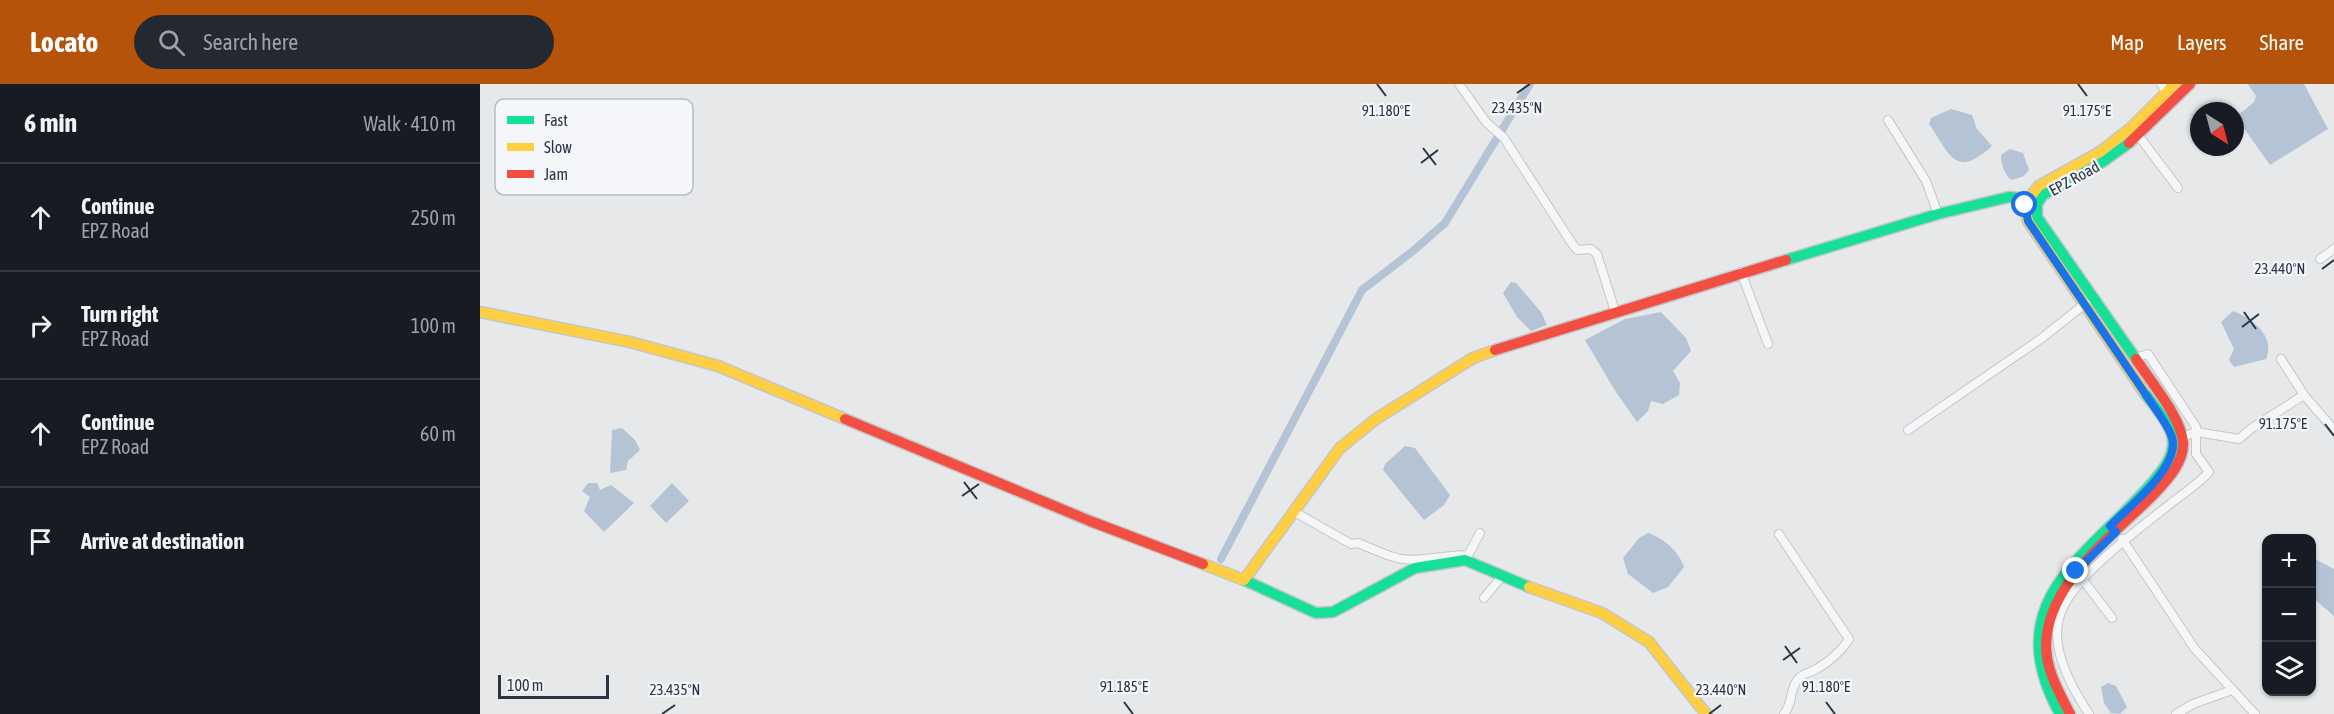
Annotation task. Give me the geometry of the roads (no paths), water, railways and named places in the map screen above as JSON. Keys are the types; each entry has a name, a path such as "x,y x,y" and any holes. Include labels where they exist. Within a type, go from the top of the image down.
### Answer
{"main road":[{"name":"EPZ Road","path":"2135,131 2163,88 2184,85"},
{"name":"EPZ Road","path":"2178,439 2176,423 2135,358 2086,303 2028,221 2025,205 2034,199 2039,186 2135,131 2184,85"},
{"path":"1244,580 1340,448 1376,419 1473,358 1615,311 1938,214 2010,197 2034,199"},
{"name":"EPZ Road","path":"2034,199 2037,204 2037,217 2113,334 2161,417 2178,439"},
{"path":"480,312 630,342 718,366 1090,521 1244,580 1316,612 1333,612 1415,568 1466,558 1547,595 1602,613 1649,642 1706,714"},
{"path":"2070,714 2057,689 2049,664 2049,622 2064,586 2116,533 2163,469 2178,439"},
{"path":"2060,714 2042,665 2038,629 2040,614 2055,584 2116,533"}],"street":[{"path":"1459,84 1485,122 1504,138 1577,250 1591,249 1597,255 1615,311"},
{"path":"1888,120 1926,182 1938,214"},
{"path":"2135,131 2178,188"},
{"path":"2320,260 2334,249"},
{"path":"1741,272 1768,344"},
{"path":"1908,430 2042,338 2086,303"},
{"path":"2088,714 2062,659 2058,641 2060,614 2116,533 2209,473 2196,454 2197,432 2148,354 2135,358"},
{"path":"2281,359 2304,395 2334,430"},
{"path":"2178,439 2197,432 2239,439 2252,428 2304,395"},
{"path":"1293,511 1351,544 1358,543 1395,558 1409,560 1441,555 1466,558 1480,533"},
{"path":"2116,533 2195,649 2255,714"},
{"path":"1779,534 1849,639 1846,645 1818,669 1805,673 1796,681 1790,706 1784,714"},
{"path":"1484,598 1503,575"},
{"path":"2083,580 2112,618"},
{"path":"2176,714 2193,704 2232,690"}],"water":[{"path":"2248,84 2304,84 2328,129 2270,165 2244,128 2244,110 2254,102 2256,96"},
{"path":"1951,109 1972,115 1977,129 1992,146 1970,161 1961,162 1954,159 1929,124 1931,118"},
{"path":"2010,149 2023,153 2029,170 2024,176 2012,180 2002,165 2001,158 2001,155"},
{"path":"1511,282 1516,283 1541,312 1547,325 1531,331 1517,317 1503,293"},
{"path":"2233,311 2248,318 2265,336 2268,343 2266,359 2234,367 2229,360 2234,349 2221,322"},
{"path":"1661,312 1686,338 1691,351 1673,371 1680,383 1679,395 1663,404 1651,401 1648,411 1637,422 1585,340 1625,319"},
{"path":"622,428 635,440 640,450 628,461 626,470 610,473 612,430"},
{"path":"1405,446 1415,448 1450,495 1444,505 1424,520 1383,470 1385,464"},
{"path":"588,483 597,483 600,490 611,485 634,503 604,532 584,511 590,497 582,491"},
{"path":"672,483 689,501 666,523 650,506"},
{"path":"1648,533 1670,546 1684,567 1668,587 1653,593 1628,574 1623,558 1639,538"},
{"path":"2316,560 2334,569 2334,616 2316,600"},
{"path":"2108,683 2116,686 2127,707 2120,714 2111,713 2104,703 2101,687"}],"waterway":[{"path":"1221,559 1362,290 1445,223 1530,84"}]}
